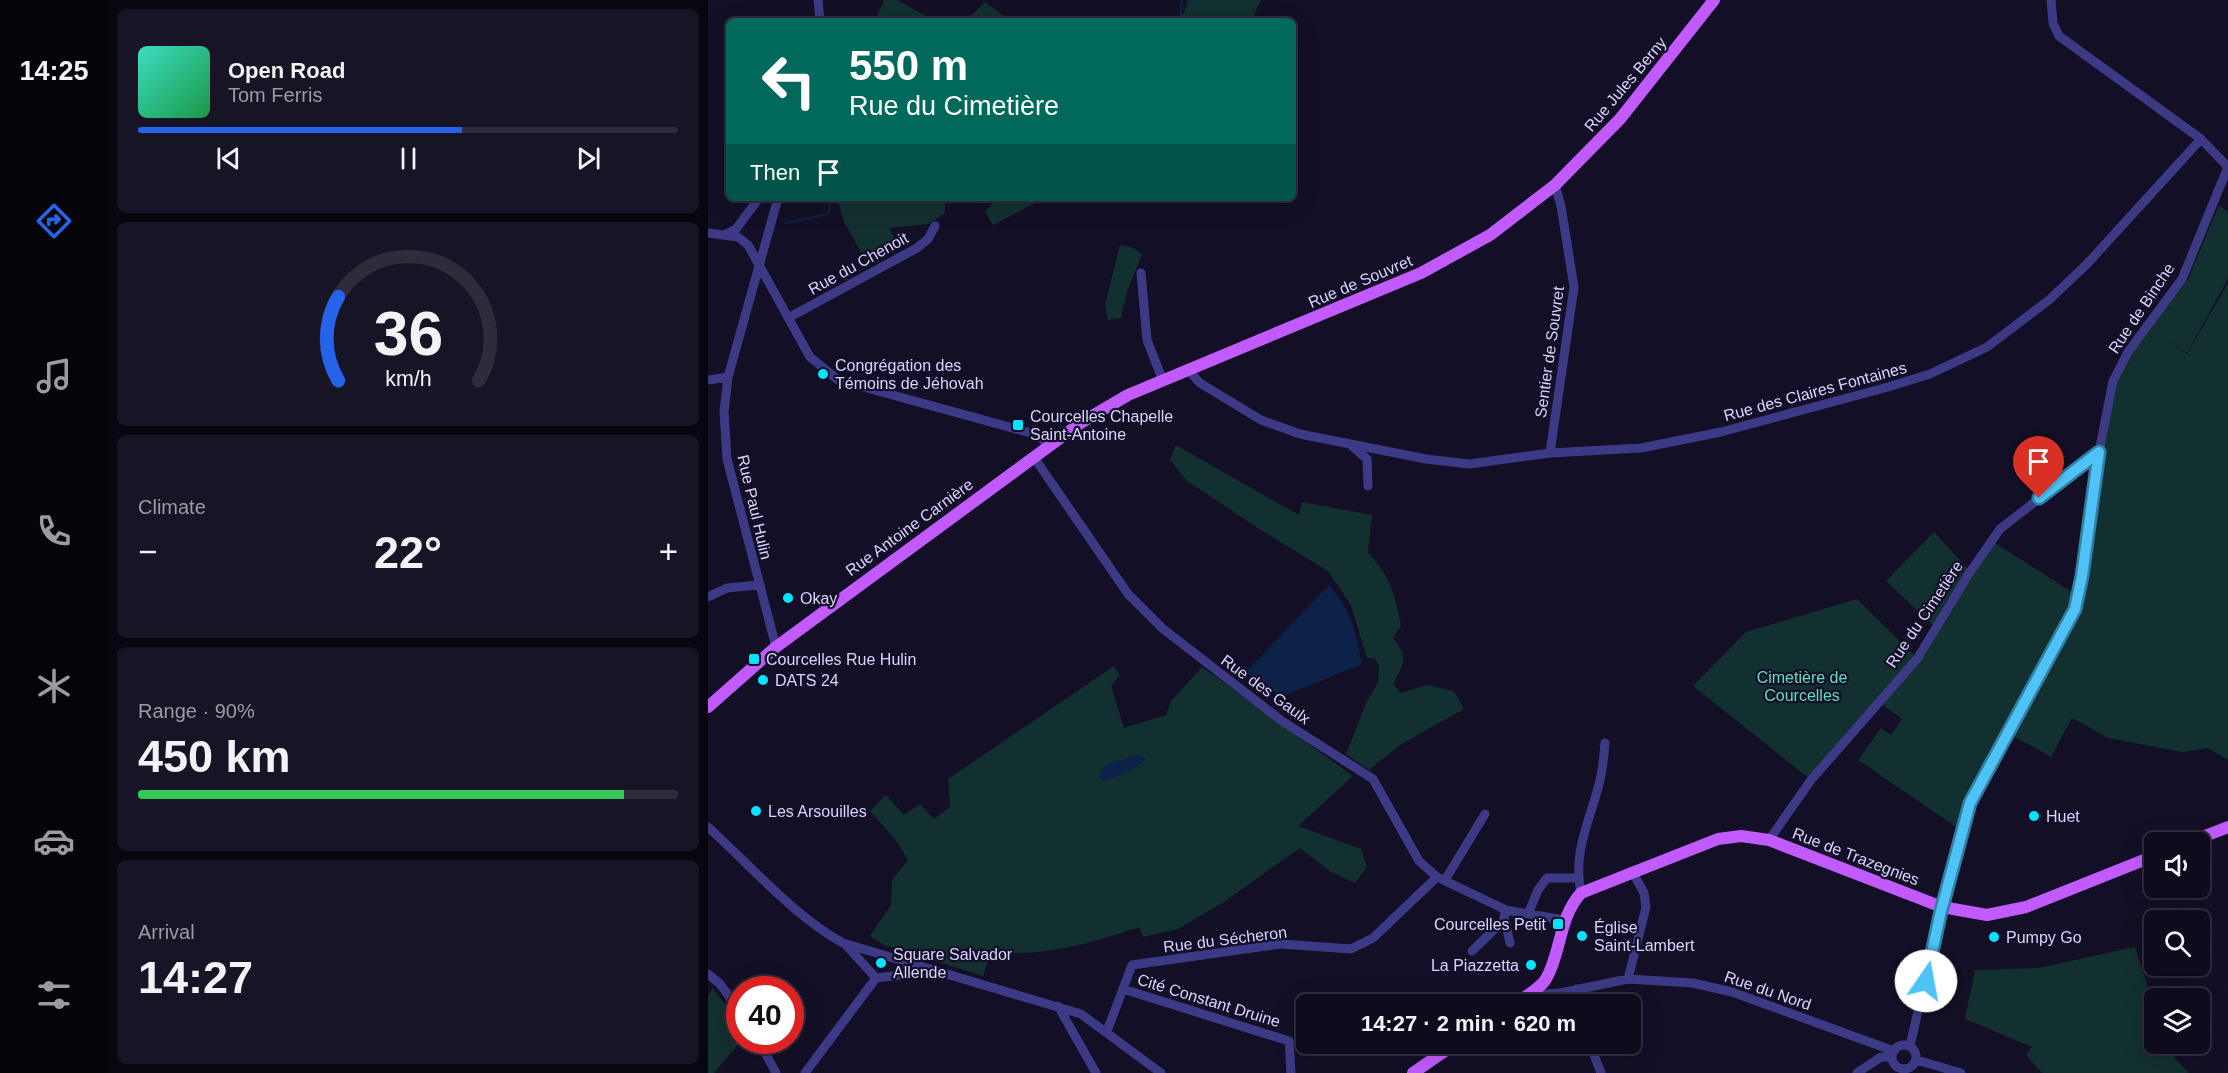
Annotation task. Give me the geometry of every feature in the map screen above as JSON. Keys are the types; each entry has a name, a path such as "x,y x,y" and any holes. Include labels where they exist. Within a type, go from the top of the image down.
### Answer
{"main road":[{"name":"Rue Jules Berny","path":"1555,185 1620,119 1714,0"},
{"name":"Rue de Souvret","path":"1033,456 1128,395 1421,273 1490,235 1555,185"},
{"name":"Rue Antoine Carnière","path":"708,707 776,647 1033,456"},
{"path":"2210,834 2228,827"},
{"name":"Rue de Trazegnies","path":"1581,893 1718,839 1741,836 1769,840 1942,907 1987,915 2026,907 2144,860"},
{"path":"1529,994 1545,980 1564,920 1572,903 1581,893"},
{"path":"1413,1073 1441,1054"}],"street":[{"path":"818,0 820,18"},
{"name":"Rue de Binche","path":"1910,1046 1942,907 1970,803 2075,609 2082,576 2099,452 2116,374 2128,352 2182,279 2228,167 2201,139 2059,36 2053,23 2050,0"},
{"name":"Rue des Claires Fontaines","path":"1188,370 1200,383 1261,420 1300,434 1426,459 1469,464 1550,453 1641,448 1721,432 1920,377 1987,347 2049,300 2086,264 2201,139"},
{"name":"Sentier de Souvret","path":"1550,453 1574,287 1561,206 1555,185"},
{"path":"726,234 736,228 757,201"},
{"name":"Rue Paul Hulin","path":"776,647 727,459 724,412 728,377 777,201"},
{"name":"Rue du Chenoit","path":"788,318 917,248 928,239 935,226"},
{"path":"708,233 738,237 748,245 810,357 838,380 1038,435 1048,445"},
{"path":"1141,273 1147,339 1163,381"},
{"path":"708,380 728,377"},
{"path":"1349,444 1367,459 1368,486"},
{"name":"Rue du Cimetière","path":"1769,840 1811,780 1917,658 1970,572 2000,529 2099,452"},
{"name":"Rue des Gaulx","path":"1033,456 1128,594 1155,622 1282,722 1373,779 1419,861 1441,879 1505,914 1528,914 1564,920"},
{"path":"708,597 727,588 759,585"},
{"path":"1581,893 1578,878 1581,837 1600,781 1605,743"},
{"path":"1441,879 1485,814"},
{"path":"708,827 805,915 826,933 843,943 1081,1014 1161,1073"},
{"path":"1628,979 1646,907 1644,893 1632,871"},
{"path":"1528,914 1538,890 1548,878 1578,878"},
{"name":"Rue du Sécheron","path":"1107,1031 1132,965 1281,944 1351,949 1373,938 1441,879"},
{"path":"1505,914 1510,943"},
{"path":"1472,951 1505,914"},
{"path":"843,943 876,978"},
{"path":"805,1073 876,978 938,970"},
{"path":"708,974 726,992"},
{"name":"Rue du Nord","path":"1536,994 1628,979 1713,986 1893,1054"},
{"name":"Cité Constant Druine","path":"1123,989 1289,1041 1291,1073"},
{"path":"1576,989 1577,994"},
{"path":"1058,1006 1096,1073"},
{"path":"1857,1073 1881,1057 1893,1054 1899,1046 1910,1046 1917,1060"},
{"path":"766,1054 776,1073"},
{"path":"1594,1054 1602,1073"},
{"path":"1893,1054 1894,1063 1906,1071 1917,1060"},
{"path":"1917,1060 1961,1073"}],"green space":[{"path":"884,0 897,0 930,18 876,18"},
{"path":"1188,0 1261,0 1252,18 1175,18 1184,13"},
{"path":"985,2 1003,15 1003,18 959,18 972,15"},
{"path":"838,201 945,201 945,213 929,224 889,228 895,240 884,254 864,257 844,222"},
{"path":"995,201 1039,201 993,225 985,211"},
{"name":"Cimetière de Courcelles","path":"2219,205 2228,212 2228,279 2187,353 2165,339 2187,354 2228,283 2228,760 2208,748 2182,752 2108,738 2072,718 2051,757 2008,733 1970,803 1962,831 1858,760 1881,728 1891,735 1902,719 1880,703 1811,780 1693,686 1746,632 1857,599 1917,658 1936,628 1886,581 1934,532 1970,571 1992,541 2078,596 2116,374 2188,279"},
{"path":"1120,245 1131,247 1142,254 1127,291 1121,318 1108,320 1105,305"},
{"path":"1176,445 1299,515 1302,502 1372,515 1368,552 1382,570 1390,586 1401,625 1393,638 1401,651 1403,661 1393,684 1401,693 1427,685 1454,691 1464,709 1400,745 1369,770 1346,754 1367,701 1378,683 1379,665 1374,658 1367,658 1351,605 1328,571 1187,481 1170,460"},
{"path":"1114,666 1120,675 1111,686 1124,728 1166,715 1171,701 1202,667 1353,776 1298,826 1361,849 1367,867 1355,883 1331,872 1300,848 1224,902 1178,929 1143,937 1139,927 1066,948 1029,953 991,952 983,976 884,945 870,936 891,905 892,880 908,860 895,839 870,811 886,795 904,815 920,804 934,819 950,807 948,779"},
{"path":"2135,947 2148,988 2144,988 2144,1054 2171,1054 2189,1073 2042,1073 2026,1055 2032,1047 1965,1019 1975,970 2039,968"},
{"path":"713,988 726,1006 726,1054 730,1054 714,1073 708,1073 708,995"}],"water":[{"path":"1329,585 1343,604 1352,622 1362,664 1281,697 1246,672"},
{"path":"1138,754 1146,759 1138,766 1102,781 1099,775 1104,766"}],"waterway":[{"path":"1180,18 1182,0"},
{"path":"786,223 824,215 829,212 832,201"}],"place":[{"name":"Congrégation des Témoins de Jéhovah","path":"823,374"},
{"name":"Courcelles Chapelle Saint-Antoine","path":"1018,425"},
{"name":"Okay","path":"788,598"},
{"name":"Courcelles Rue Hulin","path":"754,659"},
{"name":"DATS 24","path":"763,680"},
{"name":"Les Arsouilles","path":"756,811"},
{"name":"Huet","path":"2034,816"},
{"name":"Courcelles Petit","path":"1558,924"},
{"name":"Église Saint-Lambert","path":"1582,936"},
{"name":"Pumpy Go","path":"1994,937"},
{"name":"Square Salvador Allende","path":"881,963"},
{"name":"La Piazzetta","path":"1531,965"}],"route":[{"path":"1926,981 1940,915 1970,803 2075,609 2079,596 2099,452 2039,498"}]}
